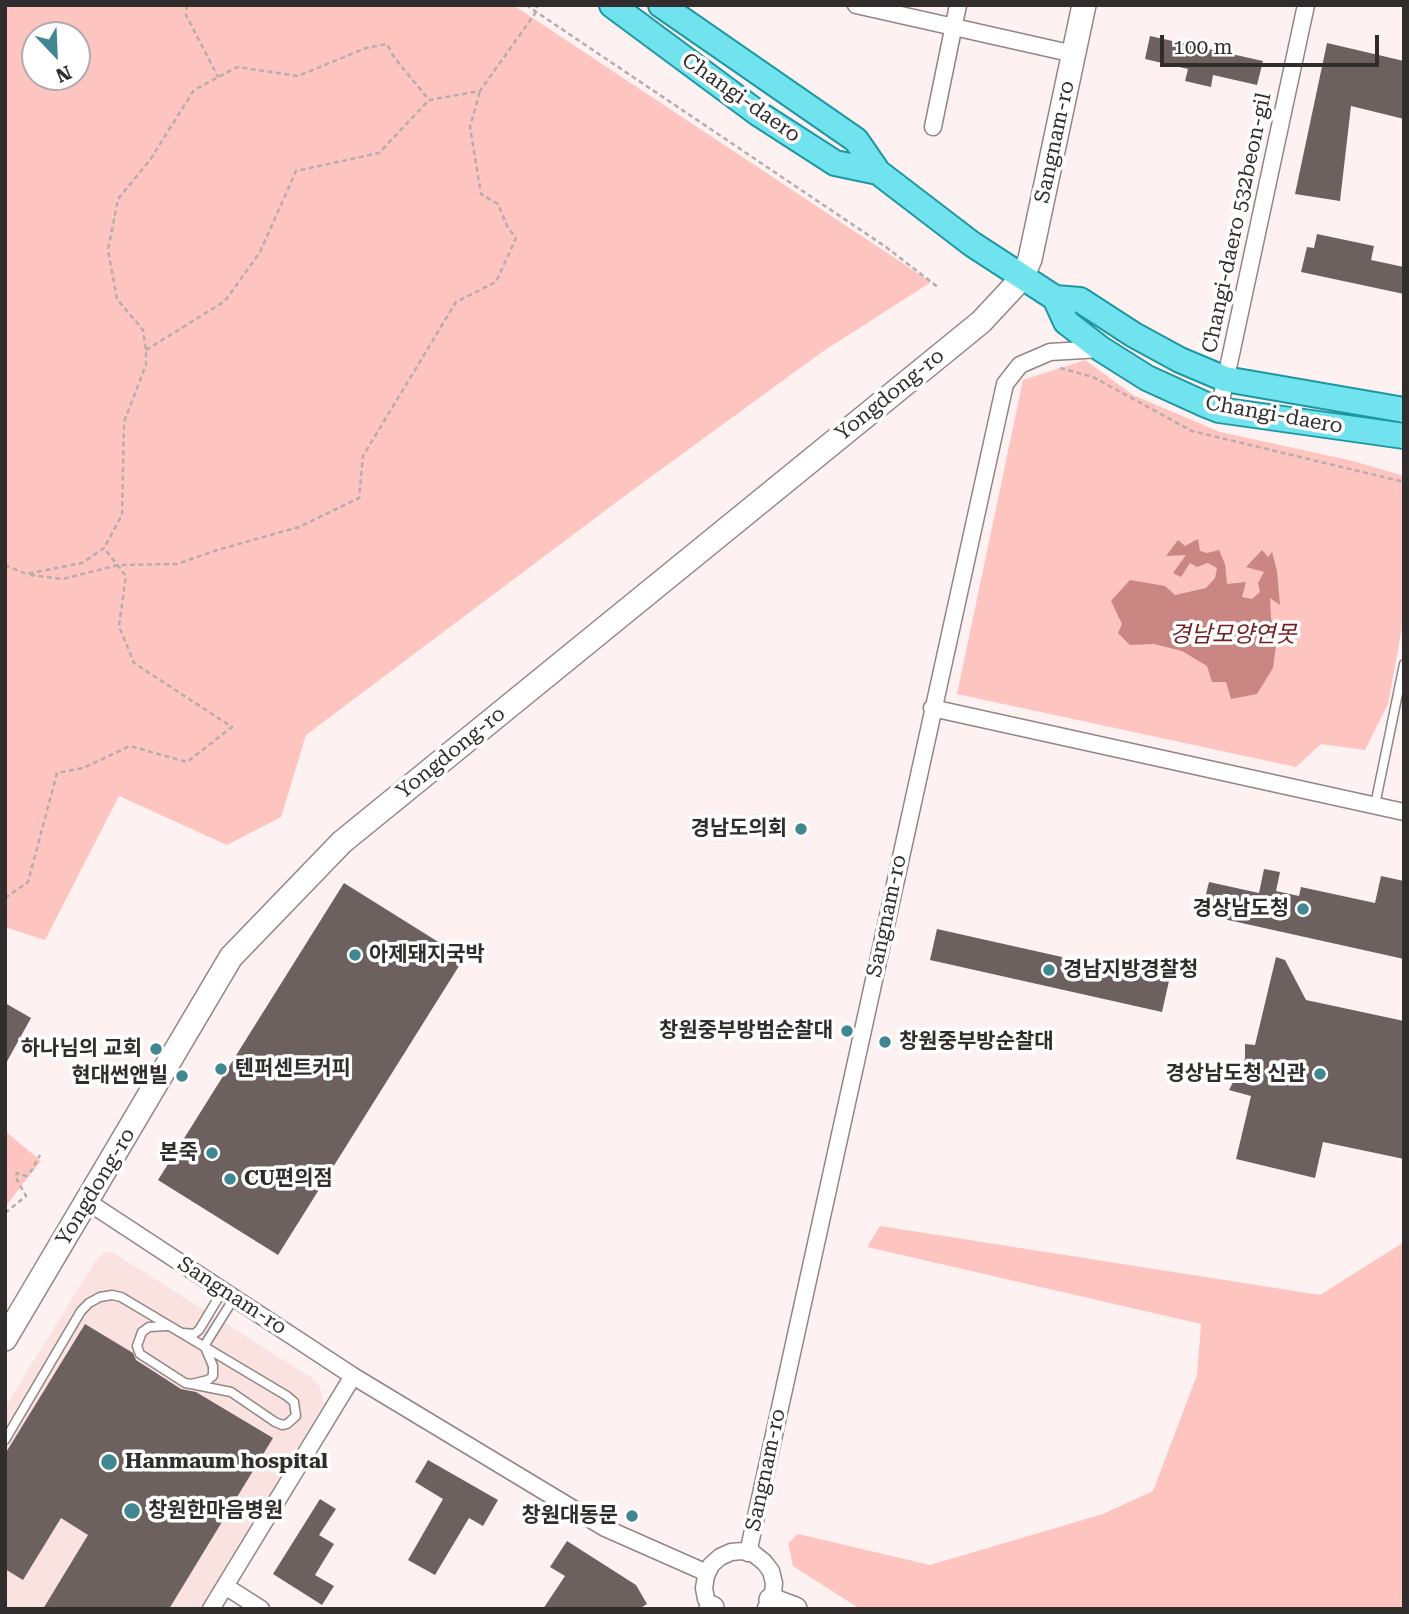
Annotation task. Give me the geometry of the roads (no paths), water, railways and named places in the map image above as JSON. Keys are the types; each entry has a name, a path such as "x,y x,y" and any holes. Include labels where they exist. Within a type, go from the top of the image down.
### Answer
{"main road":[{"name":"Changi-daero","path":"612,5 759,114 835,163 878,172"},
{"name":"Changi-daero","path":"661,5 856,140 878,172 972,243 1055,298 1080,300 1145,342 1225,379 1404,410"},
{"name":"Changi-daero","path":"1055,298 1066,323 1101,349 1147,379 1219,410 1404,436"}],"street":[{"path":"856,5 1074,54"},
{"path":"933,127 958,5"},
{"name":"Sangnam-ro","path":"1022,278 1030,259 1084,5"},
{"name":"Changi-daero 532beon-gil","path":"1219,410 1306,5"},
{"name":"Yongdong-ro","path":"5,1339 231,957 342,842 981,322 1022,278"},
{"name":"Sangnam-ro","path":"748,1553 1005,384 1020,365 1050,352 1101,349"},
{"path":"932,708 1404,811"},
{"name":"Sangnam-ro","path":"88,1202 353,1376 605,1528 707,1573"},
{"path":"211,1609 353,1376"},
{"path":"712,1609 704,1588 707,1573 720,1557 731,1552 748,1553 764,1562 771,1571 774,1583 768,1604 794,1609"},
{"path":"225,1586 261,1609"}],"lane":[{"path":"1374,805 1404,664"},
{"path":"5,1440 81,1311 89,1303 112,1295 121,1297 171,1327 287,1396 294,1402 296,1416 287,1424 275,1422 231,1392 191,1384 144,1358 137,1346 142,1332 149,1327 171,1327 185,1334 194,1334 229,1294"},
{"path":"191,1384 213,1376 213,1366 205,1347 229,1294"}],"water":[{"name":"경남모양연못","path":"1198,539 1200,551 1207,553 1219,550 1225,564 1227,584 1246,582 1242,597 1252,599 1260,592 1258,583 1264,572 1246,567 1262,550 1268,557 1272,552 1277,571 1280,605 1270,598 1276,645 1273,668 1257,694 1231,699 1226,682 1212,682 1207,666 1182,651 1154,644 1130,645 1118,633 1122,624 1111,601 1130,580 1165,586 1175,595 1206,588 1215,578 1217,568 1208,563 1197,567 1190,563 1181,577 1173,573 1186,555 1166,556 1178,540 1185,546"}],"place":[{"name":"경남도의회","path":"801,829"},
{"name":"경상남도청","path":"1303,909"},
{"name":"아제돼지국박","path":"355,955"},
{"name":"경남지방경찰청","path":"1049,970"},
{"name":"창원중부방범순찰대","path":"847,1031"},
{"name":"창원중부방순찰대","path":"885,1042"},
{"name":"하나님의 교회","path":"156,1049"},
{"name":"텐퍼센트커피","path":"221,1069"},
{"name":"경상남도청 신관","path":"1320,1074"},
{"name":"현대썬앤빌","path":"182,1076"},
{"name":"본죽","path":"212,1153"},
{"name":"CU편의점","path":"230,1179"},
{"name":"Hanmaum hospital","path":"109,1462"},
{"name":"창원한마음병원","path":"132,1511"},
{"name":"창원대동문","path":"632,1516"}]}
